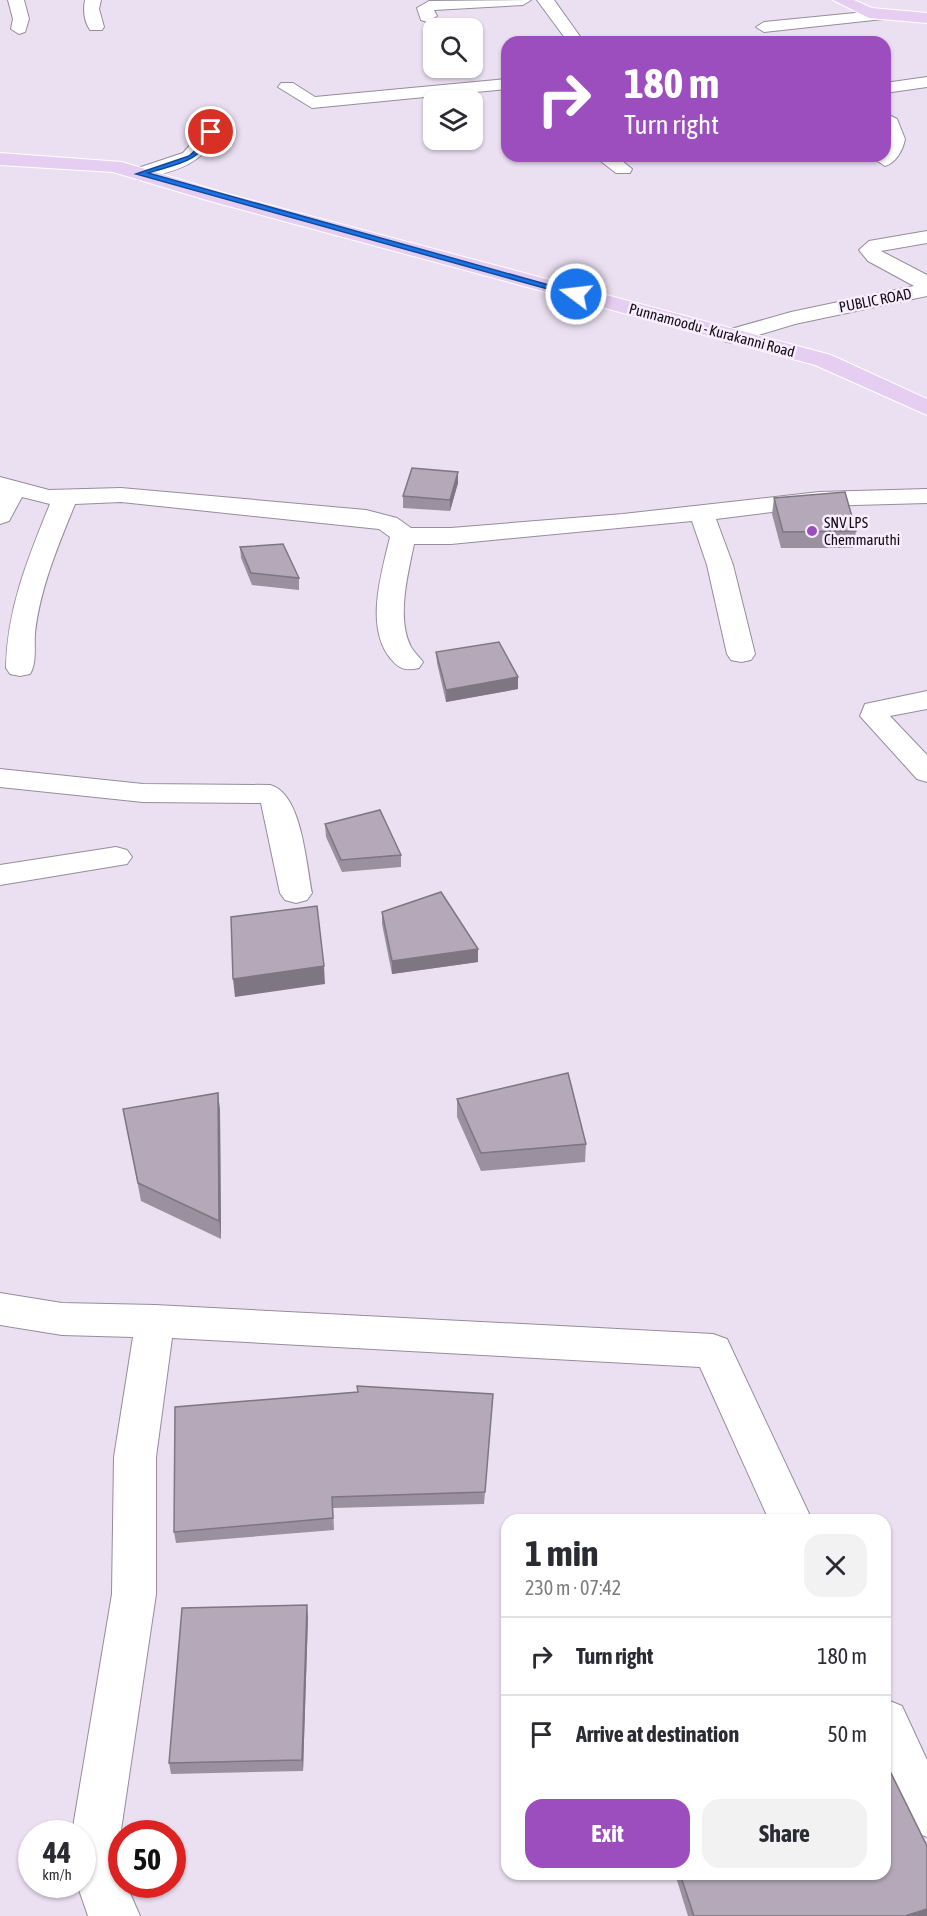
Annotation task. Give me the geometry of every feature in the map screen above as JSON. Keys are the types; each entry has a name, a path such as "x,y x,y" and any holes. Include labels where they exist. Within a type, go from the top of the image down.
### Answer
{"main road":[{"path":"841,0 858,9 886,15 927,18"},
{"name":"Punnamoodu - Kurakanni Road","path":"0,159 104,165 140,174 823,360 927,408"}],"street":[{"path":"16,0 21,19 18,29"},
{"path":"93,0 91,9 96,27"},
{"path":"427,17 429,16 425,8 429,6 523,0"},
{"path":"545,0 558,14 572,36"},
{"path":"764,27 886,15"},
{"path":"891,87 927,82"},
{"path":"288,87 312,104 501,85"},
{"path":"891,123 898,136 895,148 891,153"},
{"path":"140,174 191,157 202,148 211,132"},
{"path":"612,162 623,169"},
{"name":"PUBLIC ROAD","path":"732,336 791,318 922,291 926,286 920,279 875,257 869,250 876,245 927,237"},
{"path":"0,516 7,486 48,497 121,495 332,514 388,523 403,534 497,533 819,499 927,496"},
{"path":"20,668 18,640 23,612 65,498"},
{"path":"702,513 720,565 741,654"},
{"path":"403,534 391,599 391,614 398,652 409,662"},
{"path":"927,700 882,706 875,710 874,716 927,773"},
{"path":"0,778 143,793 270,794 279,806 296,893"},
{"path":"0,875 116,857"},
{"path":"0,1309 62,1319 155,1321 714,1351 788,1514"},
{"path":"116,1916 104,1899 97,1873 96,1837 134,1594 135,1456 155,1321"},
{"path":"891,1735 927,1813"}],"building":[{"path":"412,468 458,472 450,500 403,496"},
{"path":"845,492 856,531 783,532 774,498"},
{"path":"283,544 299,578 251,573 240,547"},
{"path":"499,642 518,677 446,690 436,652"},
{"path":"380,810 401,855 341,860 325,824"},
{"path":"441,892 478,949 392,961 382,912"},
{"path":"317,906 324,966 233,979 231,917"},
{"path":"568,1073 586,1144 481,1153 457,1099"},
{"path":"218,1093 219,1221 138,1183 123,1109"},
{"path":"357,1386 493,1394 485,1492 332,1497 333,1518 174,1532 175,1407 358,1392"},
{"path":"307,1605 302,1760 169,1763 182,1608"},
{"path":"891,1773 927,1846 927,1909 905,1916 694,1916 682,1880 891,1880"}],"place":[{"name":"SNV LPS Chemmaruthi","path":"812,531"}],"route":[{"path":"211,132 202,148 191,157 140,174 576,294"}]}
